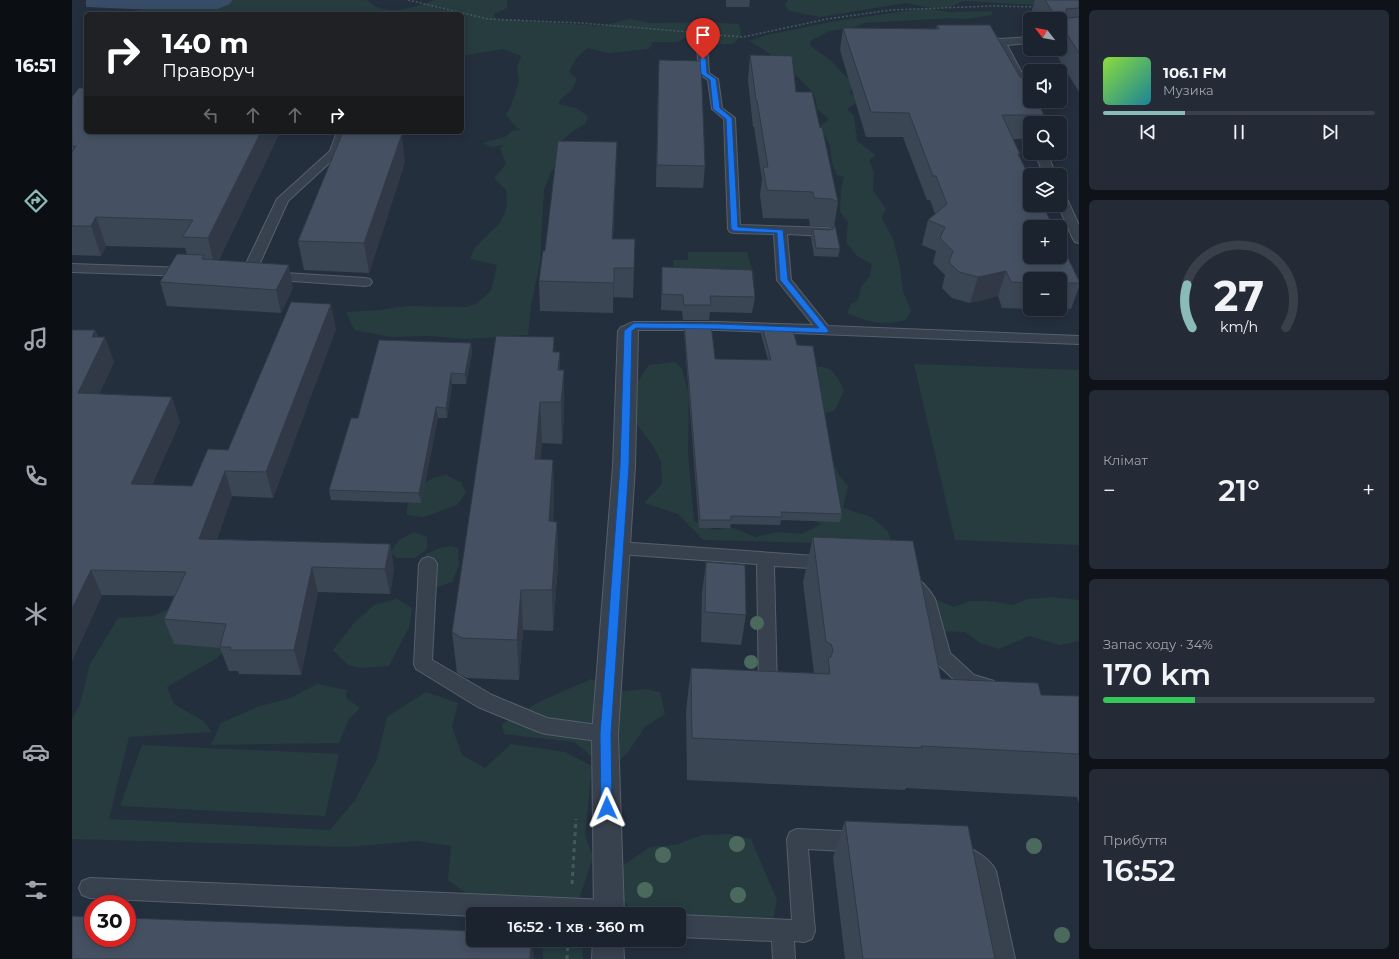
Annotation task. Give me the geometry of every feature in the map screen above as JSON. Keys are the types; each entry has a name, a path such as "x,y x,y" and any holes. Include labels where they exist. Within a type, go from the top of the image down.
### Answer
{"street":[{"path":"609,907 605,734 624,466 628,331"},
{"path":"608,947 608,959"}],"lane":[{"path":"965,38 1001,42 1023,40"},
{"path":"1001,42 1023,84"},
{"path":"702,45 704,74 713,79 716,109 729,118 734,229 827,232"},
{"path":"248,274 283,199 335,152 342,134"},
{"path":"1067,212 1079,239"},
{"path":"780,231 784,280 826,331"},
{"path":"72,268 200,273"},
{"path":"232,274 365,282"},
{"path":"628,331 634,326 718,326 1079,340"},
{"path":"619,548 842,564"},
{"path":"764,559 768,691 782,692"},
{"path":"428,564 423,664 485,701 546,726 605,734"},
{"path":"899,571 926,599 942,657 967,680 1003,695"},
{"path":"686,926 804,931 797,839 876,842"},
{"path":"938,844 946,844 985,872 1004,959"},
{"path":"90,888 501,907"},
{"path":"782,930 784,959"}],"path":[{"path":"408,0 459,12"},
{"path":"712,34 743,37 827,19 891,10 992,6 1039,7"},
{"path":"464,13 488,19 581,23 689,32"},
{"path":"567,959 568,947"}],"green space":[{"path":"225,0 366,0 377,7 398,10 434,0 507,0 507,8 494,14 495,19 603,26 629,19 652,23 704,22 739,24 741,36 733,44 715,44 687,36 678,42 653,42 649,49 608,53 588,48 582,53 569,72 577,79 571,91 561,99 558,104 576,108 588,116 585,124 557,144 578,154 561,168 552,170 544,189 540,263 531,306 528,335 466,339 427,336 391,337 354,330 346,312 408,306 466,307 476,304 491,291 497,265 470,259 475,247 499,224 505,213 507,203 506,190 494,178 506,164 500,148 504,145 492,147 482,143 505,137 512,131 521,130 516,127 506,115 519,82 517,68 521,56 503,49 464,56 464,12 131,11"},
{"path":"788,0 1079,0 1038,5 963,1 948,8 926,7 906,3 820,17 789,11 785,5"},
{"path":"926,8 949,12 992,11 992,15 967,19 953,18 864,23 856,27 829,31 810,41 810,45 830,60 845,76 851,80 851,94 860,101 847,109 854,116 857,141 876,155 869,160 874,172 873,190 886,209 882,218 893,239 900,267 903,291 911,311 906,320 890,323 869,321 847,313 851,304 858,300 861,287 870,276 872,264 857,256 846,242 848,222 840,212 841,189 844,177 837,175 832,163 830,145 820,126 829,119 817,109 814,95 800,79 773,56 749,41 767,35 830,22"},
{"path":"688,252 747,252 755,278 674,276 673,260 688,260"},
{"path":"675,362 682,369 689,395 688,452 694,521 714,530 731,527 755,537 778,532 802,534 821,524 807,515 832,459 838,474 848,486 843,508 871,517 887,530 893,545 703,540 678,514 644,503 662,484 661,461 651,443 636,423 638,381 649,365"},
{"path":"914,364 1079,370 1079,545 955,540"},
{"path":"799,367 828,368 836,375 844,391 835,410 811,420"},
{"path":"446,475 461,482 466,493 457,505 424,517 407,515 408,504 420,487 431,479"},
{"path":"414,532 427,537 427,549 415,558 397,558 390,552 399,540"},
{"path":"451,546 458,548 459,565 452,582 434,588 419,570 426,554 440,548"},
{"path":"920,579 930,597 954,607 970,601 988,601 1013,605 1028,599 1051,597 1079,600 1079,641 1060,645 1029,636 999,649 980,643 965,632 932,631"},
{"path":"194,599 248,630 217,658 167,687 174,704 202,720 212,732 129,737 109,819 330,830 355,800 377,759 387,717 426,692 458,703 452,727 462,755 485,768 511,744 565,752 592,766 585,835 593,857 578,902 475,900 448,880 451,846 418,841 348,847 72,839 72,719 80,704 90,664 118,618 153,616"},
{"path":"397,599 412,608 410,625 389,666 360,668 348,665 333,650 354,623 374,605"},
{"path":"591,679 615,692 645,689 660,692 665,714 645,727 628,752 613,766 600,763 574,742 504,734 502,724 541,701"},
{"path":"317,684 347,690 346,698 360,708 349,719 339,743 211,745 221,723 257,707 290,698"},
{"path":"142,745 339,754 325,816 120,806"},
{"path":"729,834 751,839 777,900 772,926 754,932 686,914 686,907 629,907 621,898 618,869 650,847 675,845 702,835"},
{"path":"542,947 582,947 583,959 543,959"}],"water":[{"path":"86,0 233,0 228,5 217,9 131,9 86,7"}],"building":[{"path":"1045,0 1079,0 1079,8 1066,9 1066,12 1053,12"},
{"path":"1067,17 1079,17 1079,53 1067,34"},
{"path":"937,25 990,25 1020,77 1023,77 1023,108 1040,108 1044,115 1002,115 1025,168 1023,168 1023,212 1046,212 1050,220 1023,220 1023,264 1067,264 1067,256 1079,283 1067,283 1067,272 1023,272 1023,283 1011,282 1006,271 978,277 959,272 949,262 953,251 940,238 945,227 928,220 947,204 936,176 933,176 909,113 871,112 843,28 939,29"},
{"path":"750,55 792,56 796,92 812,92 820,128 822,127 838,202 832,199 814,198 813,192 767,190 763,167 768,167 756,100"},
{"path":"659,60 701,61 705,166 657,165"},
{"path":"79,88 84,88 84,134 260,134 208,238 182,237 193,220 96,217 91,226 72,226 72,152 76,146 72,146 72,97"},
{"path":"342,134 402,134 364,243 298,241"},
{"path":"558,141 617,142 612,239 635,239 634,268 614,268 614,283 539,281 543,251 545,251"},
{"path":"835,225 840,249 816,248 813,229 829,230 833,229"},
{"path":"177,254 204,255 202,259 289,265 276,290 160,282"},
{"path":"662,267 752,270 755,297 710,296 711,305 684,305 683,295 662,294"},
{"path":"291,302 331,304 266,472 225,471 199,539 390,544 385,569 312,567 294,650 230,650 231,647 220,647 226,624 164,619 186,572 91,570 72,609 72,330 95,330 92,337 105,337 78,393 172,397 131,484 192,486 208,449 228,450"},
{"path":"684,323 711,323 715,359 771,360 762,326 792,326 797,345 813,346 842,514 781,512 782,517 731,516 731,520 700,520"},
{"path":"496,336 554,337 553,352 560,352 558,370 564,370 561,402 540,402 535,459 553,460 549,521 557,522 552,590 521,590 517,640 462,638 452,632"},
{"path":"379,340 471,343 465,374 451,373 446,408 436,407 419,493 329,490 351,418 358,418"},
{"path":"813,537 913,541 941,679 1038,683 1041,695 1079,696 1079,754 921,746 922,748 692,738 691,668 830,674 828,658 831,657 833,650 831,644 826,642"},
{"path":"706,562 745,565 746,615 705,612"},
{"path":"845,821 968,826 995,959 863,959"},
{"path":"72,916 84,917 84,947 136,947 136,918 466,931 466,947 531,947 530,959 72,959"}],"route":[{"path":"607,808 605,734 624,466 628,331 634,326 718,326 826,331 784,280 780,231 734,229 729,118 716,109 713,79 704,74 703,59"}]}
